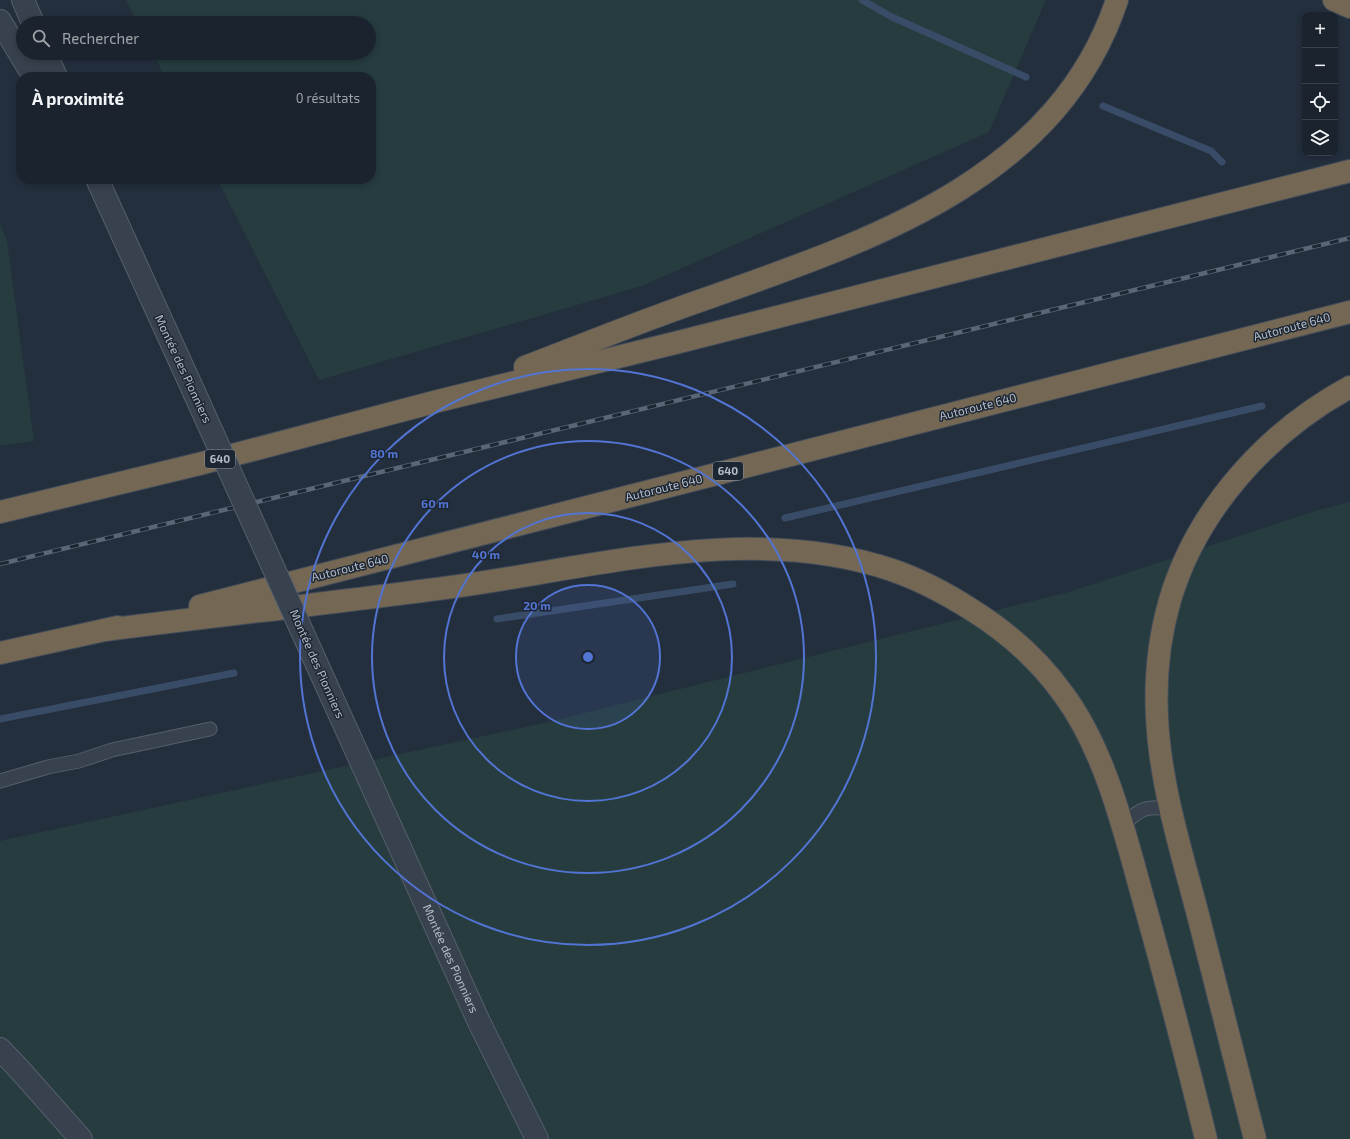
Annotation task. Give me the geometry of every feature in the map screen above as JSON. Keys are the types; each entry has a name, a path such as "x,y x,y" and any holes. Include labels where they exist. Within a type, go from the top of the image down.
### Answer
{"highway":[{"path":"438,401 702,300 798,266 900,223 928,209 988,172 1028,138 1053,113 1070,90 1101,39 1117,0"},
{"path":"1334,0 1350,7"},
{"name":"640","path":"0,512 199,464 438,401 1350,171"},
{"name":"Autoroute 640","path":"0,654 155,618 1350,312"},
{"path":"1255,1139 1171,808 1159,742 1157,717 1158,662 1161,640 1170,600 1184,562 1193,543 1215,507 1251,463 1284,433 1310,412 1350,387"},
{"path":"105,630 462,585 616,560 693,551 755,549 808,552 866,562 894,570 920,581 942,592 985,618 1005,633 1046,672 1064,695 1081,722 1107,780 1122,827 1173,1006 1206,1139"}],"street":[{"path":"23,0 30,16"},
{"path":"0,21 16,47"},
{"path":"24,60 31,72"},
{"path":"49,60 54,72"},
{"name":"Montée des Pionniers","path":"98,184 194,392 479,1022 537,1139"},
{"path":"0,1050 20,1069 81,1139"}],"lane":[{"path":"0,781 48,767 79,761 112,750 210,729"},
{"path":"1122,827 1135,814 1147,808 1171,808"}],"green space":[{"path":"126,0 1046,0 989,132 642,286 319,380 220,184 376,184 376,72 162,72 156,60 376,60 376,16 134,16"},
{"path":"0,224 7,241 34,441 0,446"},
{"path":"1350,502 1350,1139 0,1139 0,841 548,722 1069,592 1315,511"}],"waterway":[{"path":"862,0 892,17 1026,77"},
{"path":"1103,106 1211,151 1222,162"},
{"path":"785,518 1262,406"},
{"path":"497,619 733,584"},
{"path":"0,719 234,673"}],"railway":[{"path":"0,564 1350,238"}]}
